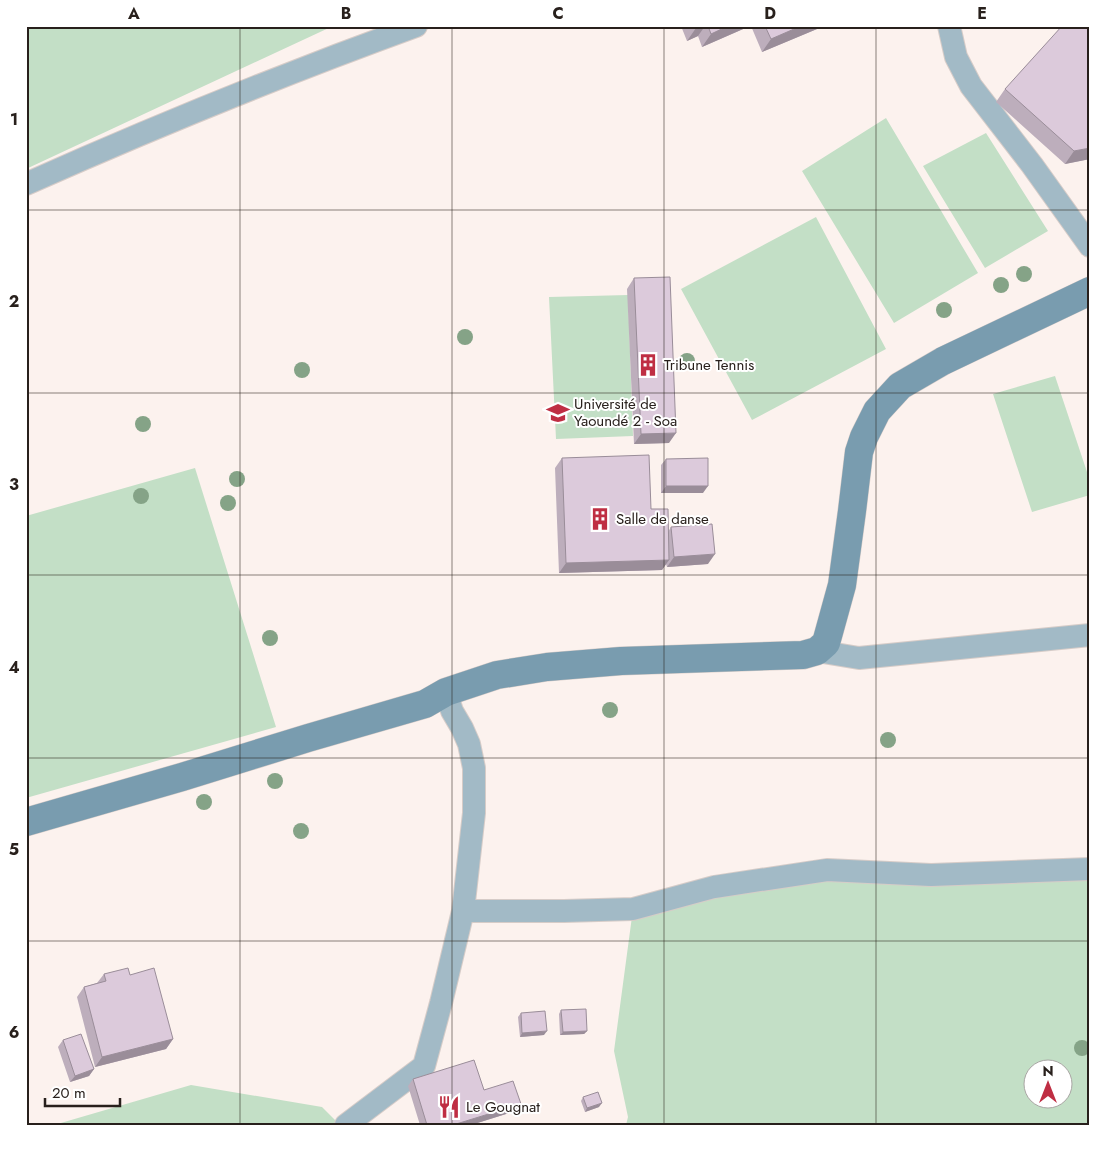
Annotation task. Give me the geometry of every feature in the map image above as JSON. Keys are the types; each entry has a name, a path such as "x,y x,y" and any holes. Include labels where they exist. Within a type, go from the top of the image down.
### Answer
{"street":[{"path":"26,184 242,92 416,26"},
{"path":"949,26 956,57 971,86 1032,165 1090,246"},
{"path":"26,822 425,704 446,692 498,675 547,667 621,661 803,655 817,650 826,643 842,585 858,452 877,411 900,386 943,361 1090,291"},
{"path":"817,650 859,658 1090,635"},
{"path":"346,1125 424,1066 463,911 474,813 474,768 469,744 452,711 446,692"},
{"path":"463,911 564,912 633,909 714,887 827,870 931,875 1090,869"}],"green space":[{"path":"26,26 333,26 26,169"},
{"path":"886,118 978,273 894,323 802,171"},
{"path":"986,133 1048,231 985,268 923,166"},
{"path":"816,217 886,349 752,420 681,289"},
{"path":"628,295 633,436 556,439 549,297"},
{"path":"1055,376 1090,481 1090,495 1032,512 993,394"},
{"path":"195,468 276,727 26,798 26,516"},
{"path":"1090,869 1090,1125 626,1125 628,1117 614,1051 633,909 714,887"},
{"path":"191,1085 322,1107 340,1125 54,1125"}],"building":[{"path":"708,26 728,26 711,34"},
{"path":"765,26 801,26 771,39"},
{"path":"1062,26 1090,26 1090,148 1074,151 1005,89"},
{"name":"Tribune Tennis","path":"670,277 676,433 641,434 634,278"},
{"name":"Salle de danse","path":"649,455 651,509 668,509 669,560 566,563 562,458"},
{"path":"708,458 708,486 666,486 666,459"},
{"path":"712,524 715,554 674,557 671,527"},
{"path":"128,968 130,975 154,968 173,1039 102,1057 84,987 106,981 104,974"},
{"path":"586,1009 587,1031 563,1032 561,1010"},
{"path":"545,1011 547,1031 522,1033 521,1013"},
{"path":"81,1034 94,1069 75,1076 63,1040"},
{"path":"474,1060 484,1090 513,1081 521,1104 453,1125 427,1125 413,1079"},
{"path":"598,1092 602,1103 587,1108 583,1097"}],"place":[{"name":"Tribune Tennis","path":"648,365"},
{"name":"Université de Yaoundé 2 - Soa","path":"558,413"},
{"name":"Salle de danse","path":"600,519"},
{"name":"Le Gougnat","path":"449,1107"}]}
